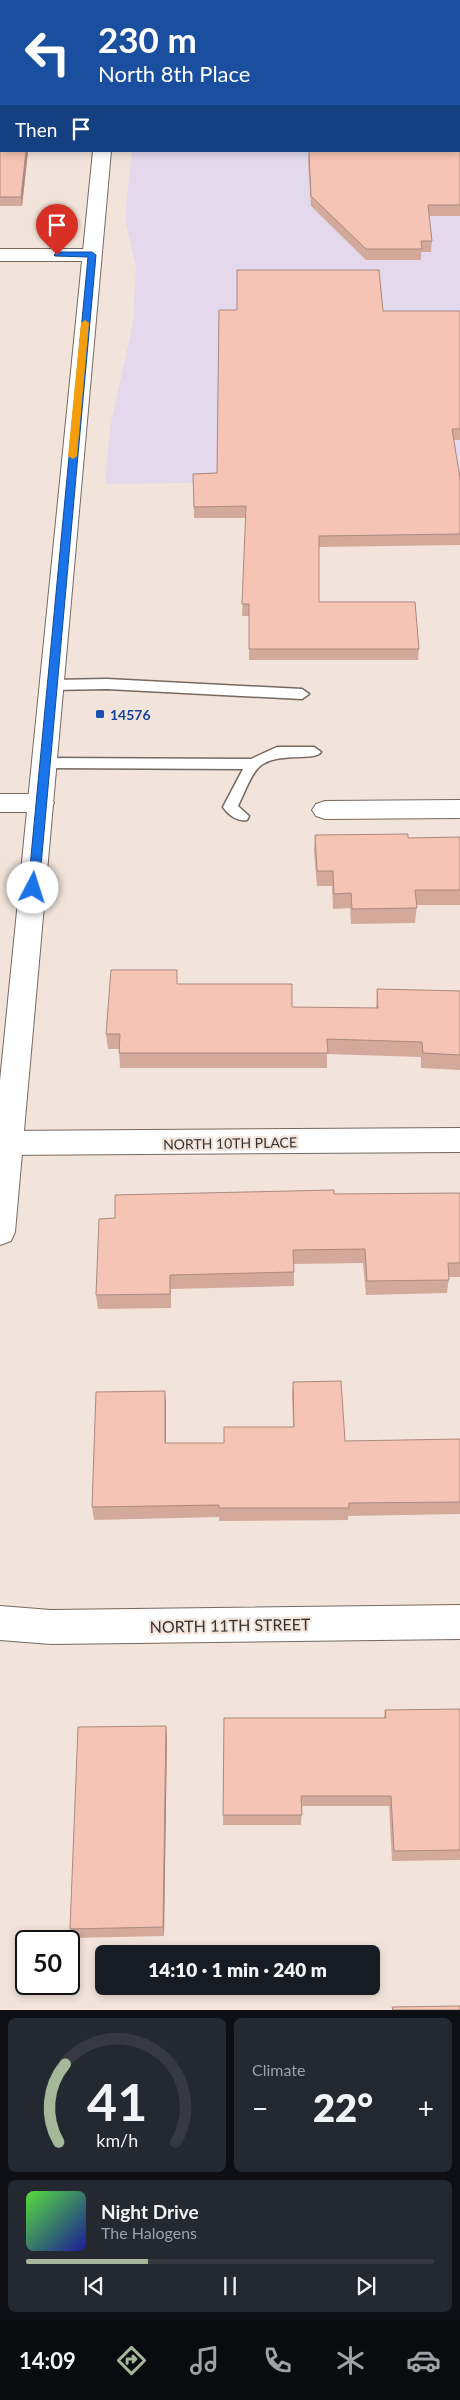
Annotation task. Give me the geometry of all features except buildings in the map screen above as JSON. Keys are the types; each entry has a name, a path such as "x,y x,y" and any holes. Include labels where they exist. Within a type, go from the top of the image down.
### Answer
{"main road":[{"path":"0,1232 4,1143 41,803 102,152"},
{"path":"0,255 92,255"},
{"path":"0,803 41,803"},
{"path":"325,810 460,809"},
{"name":"NORTH 10TH PLACE","path":"4,1143 460,1140"},
{"name":"NORTH 11TH STREET","path":"0,1623 51,1627 460,1622"}],"lane":[{"path":"52,685 107,684 302,694"},
{"path":"44,763 254,764 277,752 314,752"},
{"path":"242,816 230,807 254,764"}],"shaded area":[{"path":"132,152 455,152 460,185 460,480 105,484 110,428 133,323 136,267 125,218"}],"slow traffic":[{"path":"73,456 85,323"}],"place":[{"name":"14576","path":"100,714"}],"route":[{"path":"33,888 92,255 57,255"}]}
